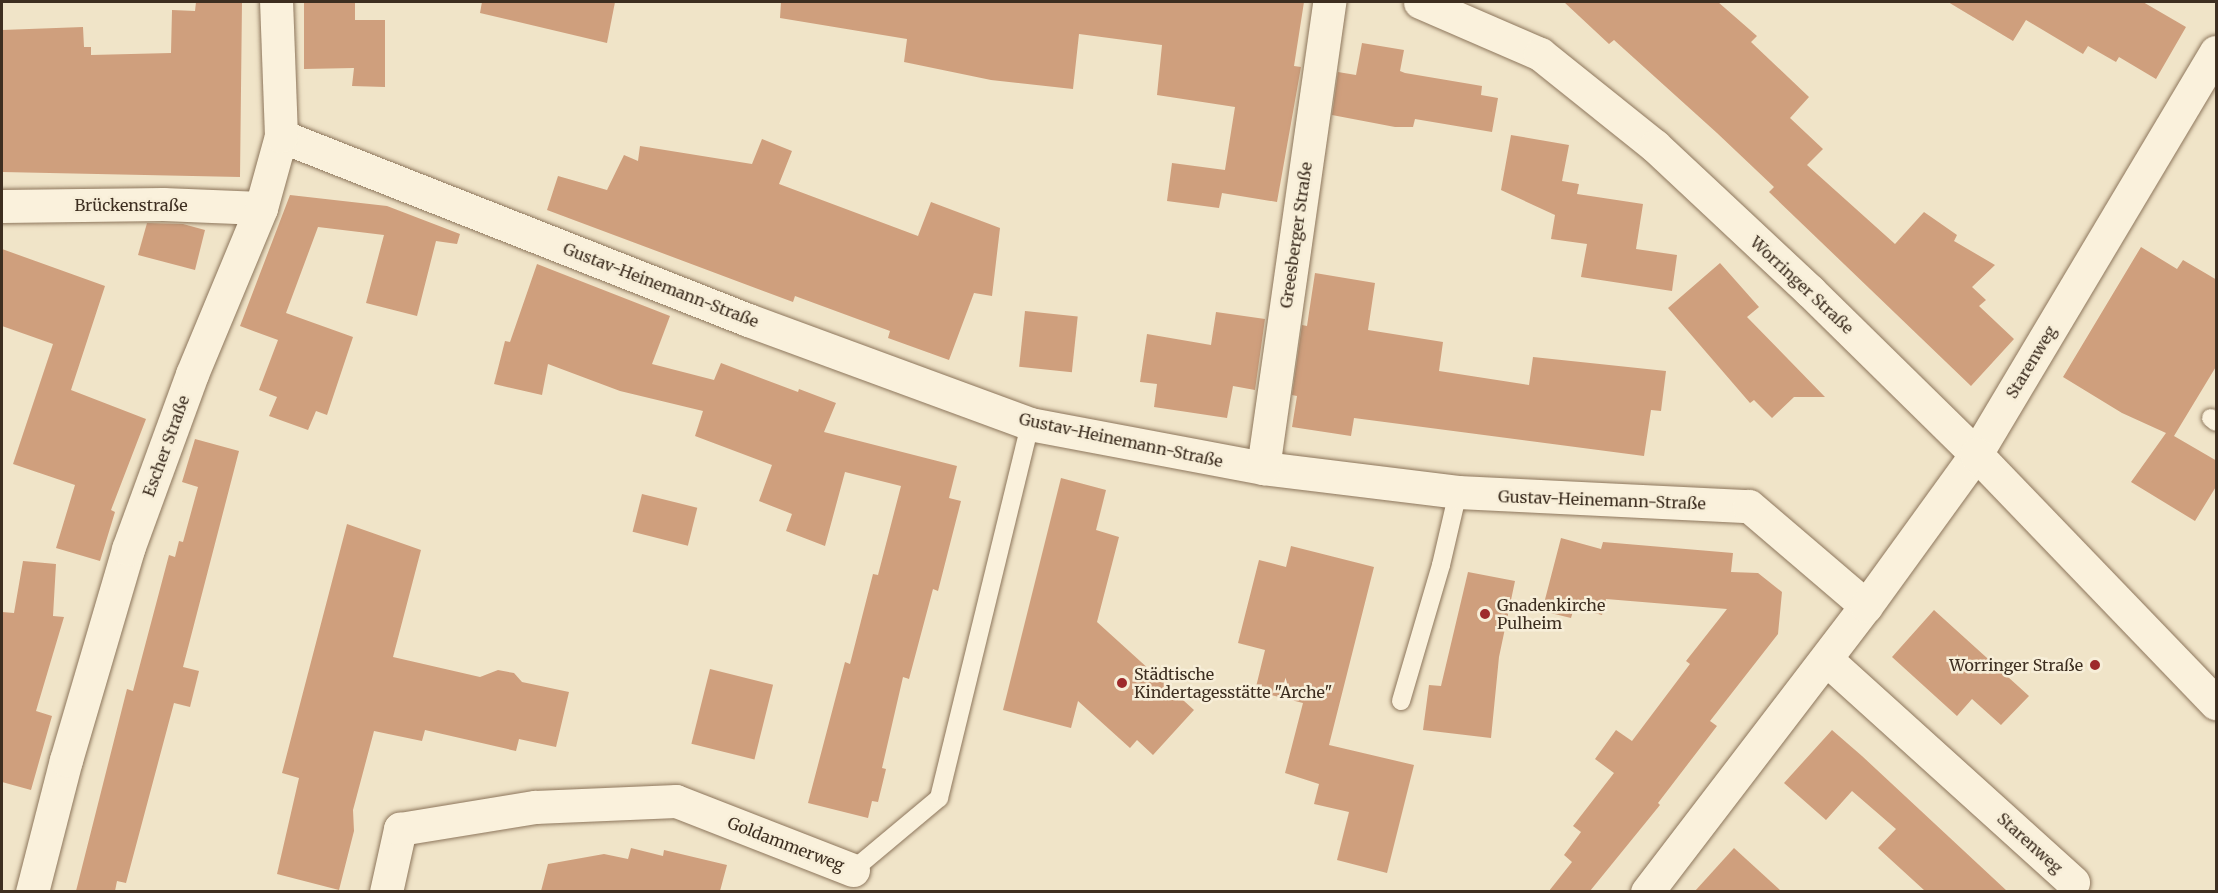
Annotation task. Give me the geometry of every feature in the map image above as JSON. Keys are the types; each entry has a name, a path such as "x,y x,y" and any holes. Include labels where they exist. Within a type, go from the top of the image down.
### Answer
{"street":[{"name":"Escher Straße","path":"32,891 128,549 192,374 261,208 281,136 276,2"},
{"name":"Greesberger Straße","path":"1263,468 1329,2"},
{"name":"Worringer Straße","path":"1420,2 1540,54 1655,146 1810,291 1976,454 2217,703"},
{"name":"Starenweg","path":"1647,891 1866,606 1976,454 2217,52"},
{"name":"Gustav-Heinemann-Straße","path":"281,136 748,320 1030,423 1263,468 1458,492 1749,506 1866,606"},
{"name":"Brückenstraße","path":"2,206 163,204 261,208"},
{"name":"Starenweg","path":"1826,659 2073,882"},
{"name":"Goldammerweg","path":"386,891 400,829 536,807 676,801 853,870"}],"lane":[{"name":"Goldammerweg","path":"853,870 939,798 1030,423"},
{"path":"1401,701 1442,565 1458,492"}],"building":[{"path":"196,2 242,2 240,177 2,172 2,30 83,27 84,47 91,47 91,55 171,53 172,10 195,11"},
{"path":"304,2 355,2 355,20 385,20 385,87 352,86 354,68 304,69"},
{"path":"482,2 615,2 607,43 480,13"},
{"path":"781,2 1304,2 1294,66 1301,67 1277,202 1222,193 1219,208 1167,201 1172,163 1225,170 1235,107 1157,95 1162,45 1079,34 1073,89 991,80 904,62 907,39 780,18"},
{"path":"1564,2 1718,2 1757,36 1751,42 1809,97 1790,118 1823,149 1807,165 1895,244 1924,212 1957,235 1954,241 1995,265 1972,287 1986,300 1979,306 2014,339 1971,386 1769,192 1774,187 1717,133 1614,40 1609,44"},
{"path":"1948,2 2143,2 2186,27 2156,79 2119,57 2116,62 2088,46 2083,54 2026,20 2013,41"},
{"path":"1362,43 1404,50 1400,71 1405,73 1482,86 1481,95 1498,98 1492,132 1415,119 1413,127 1395,127 1332,115 1338,72 1356,75"},
{"path":"1511,135 1569,145 1562,181 1579,184 1577,194 1643,204 1636,249 1677,255 1672,291 1581,277 1587,244 1551,239 1555,215 1501,190"},
{"path":"762,139 792,151 779,184 918,236 931,202 1000,228 992,296 974,293 949,360 888,338 890,331 795,296 793,302 547,210 558,176 607,190 624,155 638,161 640,146 752,164"},
{"path":"290,195 387,206 460,234 457,244 436,241 417,316 366,303 384,235 318,227 286,313 353,337 327,415 316,411 308,430 269,416 277,397 259,390 278,340 240,326"},
{"path":"147,223 183,224 205,230 195,270 138,255"},
{"path":"2141,247 2177,269 2183,260 2217,280 2217,365 2174,436 2217,461 2217,485 2195,521 2131,482 2166,433 2122,413 2063,377"},
{"path":"2,249 105,286 71,390 146,419 111,510 115,512 100,561 56,548 75,485 13,464 53,344 2,326"},
{"path":"1720,263 1759,307 1747,317 1825,397 1794,397 1772,418 1754,400 1750,403 1668,308"},
{"path":"537,264 670,316 652,364 714,380 721,363 798,392 799,389 836,403 824,432 957,466 949,498 961,501 938,591 933,589 909,679 903,677 882,768 886,769 878,802 872,801 868,818 808,803 845,662 850,664 873,574 878,575 901,486 845,472 825,546 786,531 792,514 759,501 772,465 695,436 703,411 620,391 548,364 542,395 494,384 505,341 510,342"},
{"path":"1315,273 1375,283 1368,330 1443,342 1439,371 1529,385 1533,357 1666,371 1661,411 1651,410 1644,456 1354,418 1351,436 1292,427 1297,396 1292,395 1302,325 1307,326"},
{"path":"1025,311 1078,317 1072,372 1019,367"},
{"path":"1216,312 1265,319 1255,390 1233,386 1227,418 1154,407 1157,384 1140,382 1147,334 1211,345"},
{"path":"195,439 239,451 183,667 199,671 190,707 174,703 126,883 117,881 115,891 76,891 127,689 133,691 169,555 175,557 179,541 183,542 198,487 182,482"},
{"path":"1061,478 1106,490 1096,530 1119,537 1097,622 1194,710 1153,755 1137,740 1130,748 1078,701 1071,728 1003,710"},
{"path":"642,494 697,508 688,546 633,532"},
{"path":"347,524 421,550 393,657 480,677 498,670 514,673 522,682 569,692 556,747 519,739 516,751 425,730 422,741 374,731 353,810 354,831 339,890 277,874 299,778 282,773"},
{"path":"1561,538 1601,549 1603,542 1733,553 1731,572 1758,573 1782,592 1778,634 1710,721 1717,726 1658,803 1660,805 1590,891 1549,891 1572,862 1564,855 1581,832 1573,826 1614,773 1595,759 1616,730 1632,741 1690,664 1686,661 1727,609 1606,599 1602,615 1574,608 1571,618 1542,611"},
{"path":"1291,546 1374,567 1329,745 1414,765 1387,873 1337,860 1349,812 1314,804 1319,784 1285,773 1303,703 1255,691 1265,650 1238,643 1259,560 1286,567"},
{"path":"23,561 56,564 53,616 64,617 36,711 52,716 31,790 2,782 2,612 14,613"},
{"path":"1468,572 1515,581 1499,657 1491,738 1423,730 1429,685 1441,686"},
{"path":"1934,610 2029,696 2001,725 1972,699 1957,716 1892,657"},
{"path":"710,669 773,685 754,759 691,744"},
{"path":"1832,730 2007,891 1925,891 1878,848 1896,829 1852,791 1826,820 1784,783"},
{"path":"631,848 663,856 664,850 727,865 720,891 541,891 548,864 604,854 628,859"},
{"path":"1734,848 1781,891 1695,891"}],"place":[{"name":"Gnadenkirche Pulheim","path":"1485,614"},
{"name":"Worringer Straße","path":"2095,665"},
{"name":"Städtische Kindertagesstätte \"Arche\"","path":"1122,683"}]}
